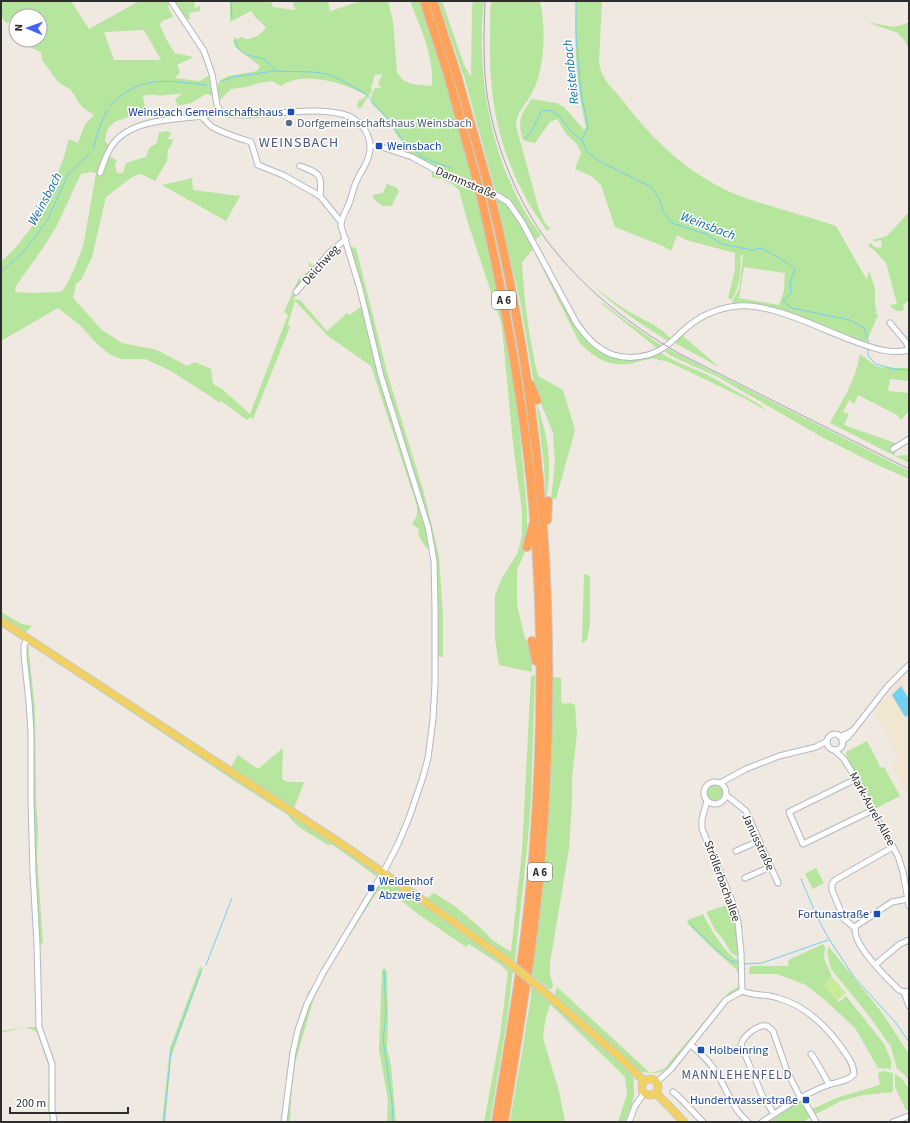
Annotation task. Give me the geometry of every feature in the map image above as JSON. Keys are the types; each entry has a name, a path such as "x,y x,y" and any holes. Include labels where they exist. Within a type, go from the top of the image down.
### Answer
{"highway":[{"name":"A 6","path":"424,1 448,75 476,177 503,295 518,384 534,522 540,667 538,766 532,871 524,946 496,1122"},
{"name":"A 6","path":"433,1 456,72 487,181 509,282 526,378 535,446 544,537 549,678 547,766 531,948 504,1122"},
{"path":"526,378 537,400"},
{"path":"544,537 547,524 548,501"},
{"path":"527,547 534,522"},
{"path":"532,641 535,659 540,667"}],"main road":[{"path":"1,621 383,873 448,918 506,960 541,989 611,1049 644,1081"},
{"path":"644,1081 649,1079 656,1082 658,1086 656,1093"},
{"path":"644,1081 642,1086 644,1093 649,1096 656,1093"},
{"path":"656,1093 684,1122"}],"street":[{"path":"171,1 204,51 212,74 217,105 222,113 255,114 320,111 343,114 350,117 362,126 369,138 369,154 341,222"},
{"path":"100,173 110,147 127,132 139,126 183,118 202,117 219,110"},
{"path":"202,117 213,127 234,137 251,142 258,165 283,175 320,196 341,222 360,288 381,376 428,527 434,561 435,682 433,719 428,758 417,797 409,818 383,873 323,973 307,1004 298,1030 293,1052 284,1122"},
{"name":"Dammstraße","path":"370,146 379,146 412,157 452,179 504,199 522,222 577,324 586,337 600,349 615,355 632,357 648,355 663,348 692,323 707,314 716,310 742,306 768,309 872,348 892,352 899,352 909,349"},
{"path":"300,166 319,175 321,178 320,196"},
{"name":"Deichweg","path":"296,292 329,252 346,238"},
{"path":"890,323 906,342 909,349"},
{"path":"893,449 909,438"},
{"path":"28,638 24,645 24,654 30,702 31,808 39,1027 52,1064 52,1109 54,1122"},
{"path":"841,739 852,731 888,686 909,664"},
{"path":"816,747 827,741 832,735 836,735 841,739"},
{"path":"720,783 746,768 779,756 816,747 828,747 834,750 841,747 841,739"},
{"path":"827,741 828,747"},
{"name":"Mark-Aurel-Allee","path":"841,747 844,759 901,862 909,906"},
{"name":"Mark-Aurel-Allee","path":"834,750 844,759"},
{"path":"725,788 732,776"},
{"path":"856,779 789,812 803,844 872,810"},
{"path":"713,781 720,783 725,788 726,795 723,801 717,804 707,801 703,792 706,786 713,781"},
{"name":"Janusstraße","path":"726,795 746,811 778,884"},
{"name":"Ströllerbachallee","path":"707,801 702,829 736,912 740,932 742,991"},
{"name":"Janusstraße","path":"723,801 735,803"},
{"path":"704,814 713,804"},
{"path":"736,851 759,841"},
{"path":"855,928 844,919 832,890 832,884 835,880 893,847"},
{"path":"745,878 770,867"},
{"path":"908,900 892,902 857,925 854,932 858,942 899,990 907,991 909,1006"},
{"path":"876,964 900,944 909,940"},
{"path":"656,1082 671,1069 726,1000 742,991 746,993 769,995 792,1003 818,1021 832,1036 852,1064 854,1074 850,1078 829,1084 801,1097 762,1122"},
{"path":"774,1114 762,1095 741,1045 744,1039 758,1027 764,1025 773,1031 787,1071 816,1122"},
{"path":"691,1045 710,1062 721,1079 732,1103 748,1122"},
{"path":"811,1054 829,1084"},
{"path":"673,1092 703,1122"},
{"path":"629,1122 635,1106 644,1093"},
{"path":"893,1122 909,1116"}],"shaded area":[{"path":"901,679 909,693 909,796 891,764 900,759 874,712"}],"green space":[{"path":"1,1 71,1 89,29 139,1 171,1 168,6 173,17 162,21 160,25 166,39 175,53 193,57 177,65 180,72 175,78 199,81 212,74 215,96 206,94 191,103 178,106 175,99 182,94 143,96 144,104 150,111 147,115 135,108 128,117 114,122 107,130 105,141 110,147 107,154 117,161 115,164 117,173 123,173 126,163 146,157 149,148 157,143 159,132 168,131 171,133 166,139 172,139 173,141 168,150 167,161 155,181 141,174 132,177 106,197 92,257 81,280 76,284 73,298 102,330 122,343 157,350 187,366 195,362 211,369 213,384 222,389 250,414 288,315 284,312 298,280 312,268 308,264 309,262 316,269 296,292 294,300 300,300 327,331 347,313 350,315 364,304 348,246 356,248 388,376 424,493 439,556 443,617 443,657 435,656 435,608 431,547 426,548 418,534 419,529 412,524 417,515 417,506 371,366 328,336 295,301 288,324 290,327 253,419 250,417 247,420 221,401 219,402 171,371 145,359 121,359 109,354 96,343 80,325 58,308 1,341 1,262 16,247 45,207 64,157 69,139 78,143 85,124 94,115 82,107 71,90 58,82 42,60 41,52 32,48 48,48 48,8 8,8 8,22 6,23 1,16","holes":["144,30 161,60 114,60 104,32","91,172 96,173 84,242 68,282 64,288 61,292 15,292 16,286 42,250 56,227 81,174"]},
{"path":"171,1 184,1 185,4 186,1 194,1 195,8 200,6 200,11 189,13 191,19 184,20"},
{"path":"230,1 271,1 273,7 295,10 292,1 328,1 330,11 361,1 388,1 393,21 397,73 403,80 412,84 432,86 429,53 410,1 419,1 450,96 473,181 450,172 447,174 407,153 409,148 399,138 385,117 371,103 372,99 370,99 375,88 381,88 378,84 382,74 375,75 371,88 372,91 360,109 357,106 359,100 363,99 366,95 346,86 324,80 312,79 291,81 281,86 272,81 231,89 220,100 217,86 220,80 229,76 257,71 260,66 235,47 233,40 243,37 244,39 248,39 254,37 262,32 266,27 251,11 230,22"},
{"path":"438,1 442,1 464,65 471,77 473,1 484,1 482,61 485,93 491,124 499,154 511,183 524,210 541,235 534,241 517,209 509,199 495,190 465,80"},
{"path":"491,1 540,1 544,35 540,72 532,93 516,121 516,126 539,210 546,225 550,228 547,231 517,182 504,148 496,116 490,68"},
{"path":"576,1 602,1 599,62 600,69 608,84 661,145 706,179 740,196 836,226 867,280 869,270 875,289 875,305 877,311 874,312 878,315 866,343 781,311 733,305 732,301 739,290 743,255 741,255 737,290 731,300 728,298 735,270 735,253 686,240 677,235 671,251 663,246 615,227 601,185 591,176 575,169 581,153 577,144 566,134 557,119 550,122 535,143 523,140 520,120 531,99 557,103 564,107 584,130 586,127 578,80 575,17","holes":["744,267 785,273 784,291 779,305 739,298"]},
{"path":"909,22 909,50 905,41 898,33 869,23 893,27"},
{"path":"432,172 475,190 481,206 497,281 516,394 527,509 527,547 517,570 517,604 524,635 532,655 532,672 499,665 495,639 495,595 502,578 518,552 522,535 522,511 513,443 502,328 467,220 459,190 452,184 442,179 432,177"},
{"path":"192,178 193,190 240,196 226,221 162,185"},
{"path":"387,184 397,188 399,191 392,205 386,206 377,202 373,198 373,195 383,193"},
{"path":"496,198 509,206 533,249 522,262 527,319 538,376 563,390 575,430 556,499 551,499 555,462 553,433 535,389 520,301"},
{"path":"909,212 909,300 903,305 904,310 898,311 894,310 890,305 897,304 886,263 874,250 868,246 870,243 875,247 881,248 882,241 877,240 877,242 872,240 887,236"},
{"path":"534,248 592,345 599,350 624,359 642,358 659,352 675,361 708,375 760,405 767,411 744,398 669,362 653,359 614,364 607,362 589,352 579,342 533,249"},
{"path":"594,287 626,310 657,327 671,339 668,341 639,322"},
{"path":"600,301 622,318 662,346 657,348"},
{"path":"747,307 757,309 731,309 723,311 696,324 683,336 719,367 673,342 690,327 706,317 724,310 735,308"},
{"path":"668,349 909,471 909,479 822,437 716,376 671,356 665,351"},
{"path":"860,354 878,367 909,368 909,381 890,379 888,391 909,393 909,410 901,420 897,415 858,395 854,404 849,400 843,412 849,414 844,425 895,443 895,456 830,423 852,381"},
{"path":"536,400 544,426 548,450 549,474 546,501 544,466"},
{"path":"909,455 909,463 895,456"},
{"path":"584,574 590,576 590,623 587,640 582,643"},
{"path":"1,612 22,624 32,626 25,633 1,618"},
{"path":"28,638 346,847 513,970 507,1020 490,1122 484,1122 500,1036 508,972 501,965 469,944 466,947 418,914 389,891 381,890 377,892 327,971 313,1001 295,1063 290,1122 281,1122 290,1051 309,990 313,991 380,879 333,845 328,845 306,832 288,815 28,643 35,709 36,803 38,828 37,857 43,943 37,944 26,641"},
{"path":"535,675 531,798 515,961 425,899 434,893 456,907 484,931 492,940 511,952 522,852 531,676"},
{"path":"553,677 561,678 561,702 564,704 571,703 575,705 577,734 572,777 569,849 550,963 550,975 553,984 552,989 549,989 532,975 541,905 547,819"},
{"path":"867,741 881,768 884,767 900,796 875,809 846,754 846,752"},
{"path":"283,748 282,779 288,782 304,782 295,806 292,808 230,769 238,755 258,769"},
{"path":"712,785 718,785 723,790 721,799 718,801 712,801 707,796 707,790"},
{"path":"816,868 824,883 813,889 805,874"},
{"path":"730,904 736,926 739,957 731,953 723,939 715,930 706,912"},
{"path":"703,914 709,926 724,948 734,958 739,960 741,985 739,990 728,995 669,1067 656,1073 651,1073 664,1069 729,992 738,987 739,976 737,970 687,923 688,920"},
{"path":"823,944 825,947 824,958 832,977 824,986 839,1002 846,996 884,1044 891,1060 891,1069 878,1068 855,1028 806,985 777,974 749,974 750,966 789,966 788,960"},
{"path":"829,947 880,1010 909,1054 909,1081 905,1075 897,1069 891,1047 870,1017 831,969 827,952"},
{"path":"200,967 203,968 171,1057 165,1122 162,1122 170,1048"},
{"path":"384,968 387,971 387,1048 391,1066 396,1122 387,1122 388,1100 379,1050 382,971"},
{"path":"832,977 846,993 837,1001 824,986"},
{"path":"531,985 545,997 547,1001 550,1000 608,1050 634,1078 634,1095 625,1122 618,1122 627,1094 625,1077 550,1004 545,1021 543,1038 559,1091 565,1122 510,1122 530,1005"},
{"path":"557,987 650,1073 641,1072 558,998 555,993"},
{"path":"25,1027 39,1027 52,1064 54,1122 51,1122 48,1110 49,1067 37,1032"},
{"path":"25,1027 1,1033 1,1031"},
{"path":"884,1071 893,1073 893,1092 863,1095 841,1101 816,1114 812,1109 839,1097 880,1085 878,1073"},
{"path":"895,1074 902,1079 909,1089 909,1110 906,1110 895,1087"},
{"path":"800,1101 803,1103 811,1117 803,1122 769,1122"}],"water":[{"path":"901,686 909,699 909,715 905,717 892,695"}],"waterway":[{"path":"231,1 232,17"},
{"name":"Reistenbach","path":"576,1 576,35 581,93 588,127 582,140"},
{"path":"235,38 240,51 244,54 264,60 269,63 275,71"},
{"name":"Weinsbach","path":"222,81 233,77 275,71 312,72 328,74 345,82 369,97"},
{"name":"Weinsbach","path":"110,106 122,95 132,89 153,82 163,81 206,85"},
{"name":"Weinsbach","path":"370,99 389,120 405,144 424,158 451,168"},
{"name":"Weinsbach","path":"93,149 107,110"},
{"name":"Weinsbach","path":"525,139 532,130 542,110 552,111 559,116 572,133 582,140 587,152 599,161 651,187 659,198 663,211 672,223 706,234 722,244 752,250 762,248 783,260 795,269 790,283 791,293 783,301 792,308 850,320 864,328 868,343"},
{"name":"Weinsbach","path":"1,272 24,251 38,233 48,219 68,174 90,153"},
{"name":"Weinsbach","path":"868,348 868,355 875,364 894,369 909,370"},
{"path":"801,879 818,919 829,939 854,977 896,1023 909,1042"},
{"path":"206,965 232,898"},
{"path":"690,922 694,928 726,958 740,963"},
{"path":"743,964 762,963 828,940"},
{"path":"384,971 386,1014 383,1039 392,1102 393,1122"},
{"path":"164,1122 171,1051 201,972"}],"railway":[{"path":"485,1 485,75 489,107 494,129 509,173 530,215 542,234 568,266 612,308 661,343 678,353 909,469"}],"place":[{"name":"Weinsbach Gemeinschaftshaus","path":"291,112"},
{"name":"Dorfgemeinschaftshaus Weinsbach","path":"289,123"},
{"name":"Weinsbach","path":"379,146"},
{"name":"Weidenhof Abzweig","path":"371,888"},
{"name":"Fortunastraße","path":"877,914"},
{"name":"Holbeinring","path":"701,1050"},
{"name":"Hundertwasserstraße","path":"806,1100"}],"district":[{"name":"WEINSBACH","path":"299,143"},
{"name":"MANNLEHENFELD","path":"737,1075"}]}
